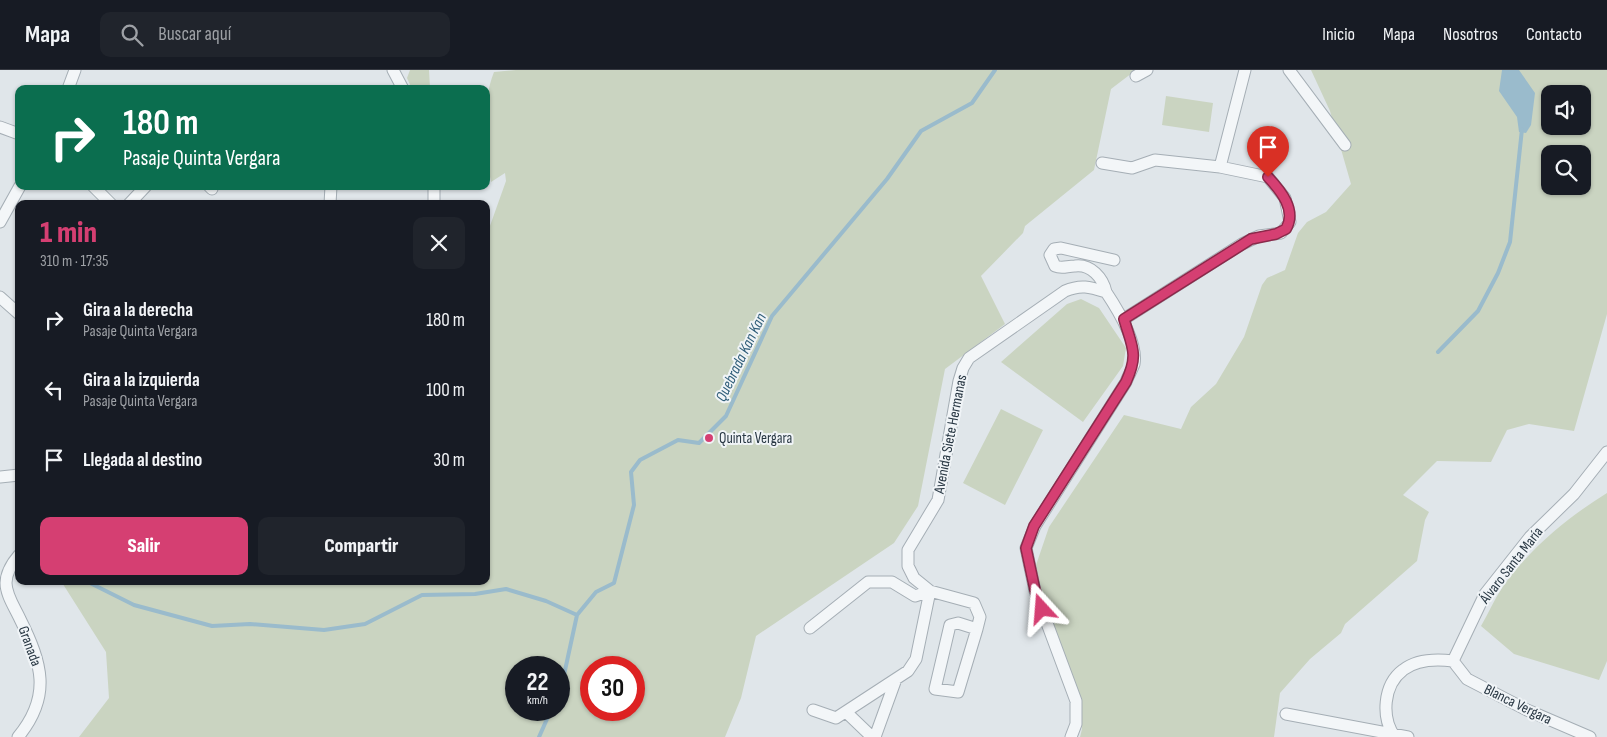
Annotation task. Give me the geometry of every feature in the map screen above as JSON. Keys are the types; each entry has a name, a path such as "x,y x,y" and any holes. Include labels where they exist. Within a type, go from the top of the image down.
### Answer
{"street":[{"path":"69,85 75,70"},
{"path":"393,70 401,85"},
{"path":"1136,76 1147,70"},
{"path":"1220,167 1245,70"},
{"path":"1288,70 1345,145"},
{"path":"0,127 15,133"},
{"path":"1102,162 1132,168 1155,160 1220,167 1268,177 1285,198 1290,217 1286,229 1276,234 1251,239 1124,319"},
{"path":"0,222 18,190"},
{"path":"97,190 107,200"},
{"path":"133,200 142,190"},
{"path":"1071,737 1076,724 1076,701 1035,590 1026,548 1034,526 1126,382 1134,365 1134,355 1124,319 1106,292 1105,284 1097,274 1080,266 1065,268 1055,266 1050,255 1054,249 1061,248 1114,260"},
{"name":"Avenida Siete Hermanas","path":"930,591 914,578 908,566 908,550 938,500 963,368 969,358 1065,291 1076,286 1086,286 1106,292"},
{"path":"0,297 15,310"},
{"name":"Álvaro Santa María","path":"1453,660 1485,594 1530,537 1574,494 1607,452"},
{"path":"0,477 15,475"},
{"name":"Granada","path":"5,565 6,583 11,600 35,655 41,678 39,700 35,712 18,737"},
{"path":"810,628 868,582 892,582 914,596 930,591 974,603 980,617 977,629 958,692 935,689 950,625 958,622 977,629"},
{"path":"813,710 836,718 908,671 916,659 930,591"},
{"path":"1394,735 1386,706 1390,686 1404,670 1423,661 1453,660"},
{"name":"Blanca Vergara","path":"1453,660 1467,679 1527,710 1590,737"},
{"path":"846,712 874,737 896,679"},
{"path":"1286,714 1408,737"}],"green space":[{"path":"410,70 429,70 430,85 410,85 407,78"},
{"name":"Quinta Vergara","path":"516,70 1136,70 1111,89 1094,170 1025,226 1023,233 981,276 1005,324 945,369 918,506 894,543 756,636 741,698 725,737 79,737 109,698 106,652 64,585 490,585 490,226 506,181 505,173 491,182 490,85 494,72"},
{"path":"1311,70 1607,70 1607,314 1574,431 1529,424 1507,430 1491,462 1437,461 1403,495 1429,512 1425,520 1417,561 1345,624 1341,633 1310,659 1280,693 1274,737 1080,737 1082,729 1079,704 1034,571 1049,527 1124,415 1181,429 1191,407 1216,384 1244,337 1262,285 1267,278 1285,270 1298,233 1307,222 1326,212 1351,184 1330,111"},
{"path":"1166,96 1213,103 1209,132 1162,125"},
{"path":"1081,299 1099,308 1126,348 1123,366 1083,422 1001,362 1067,304"},
{"path":"1001,409 1043,430 1005,505 963,483"},
{"path":"1607,493 1607,661 1599,680 1514,654 1481,626 1502,588 1536,548 1563,524"}],"water":[{"path":"1502,70 1519,70 1535,93 1531,125 1526,133 1519,132 1517,117 1499,91"}],"waterway":[{"name":"Quebrada Kan Kan","path":"568,656 577,615 596,592 614,583 634,505 631,472 640,460 678,440 699,443 726,416 772,316 887,179 921,131 972,103 995,70"},
{"path":"1438,352 1478,311 1498,273 1510,242 1522,129"},
{"path":"94,585 134,605 212,626 250,624 324,630 365,624 422,595 475,594 506,589 546,601 577,615"},
{"name":"Quebrada Kan Kan","path":"539,737 546,721"}],"place":[{"name":"Quinta Vergara","path":"709,438"}],"route":[{"path":"1042,609 1035,590 1026,548 1034,526 1126,382 1134,365 1134,355 1124,319 1242,244 1259,236 1276,234 1286,229 1290,222 1290,217 1285,198 1268,177"}]}
